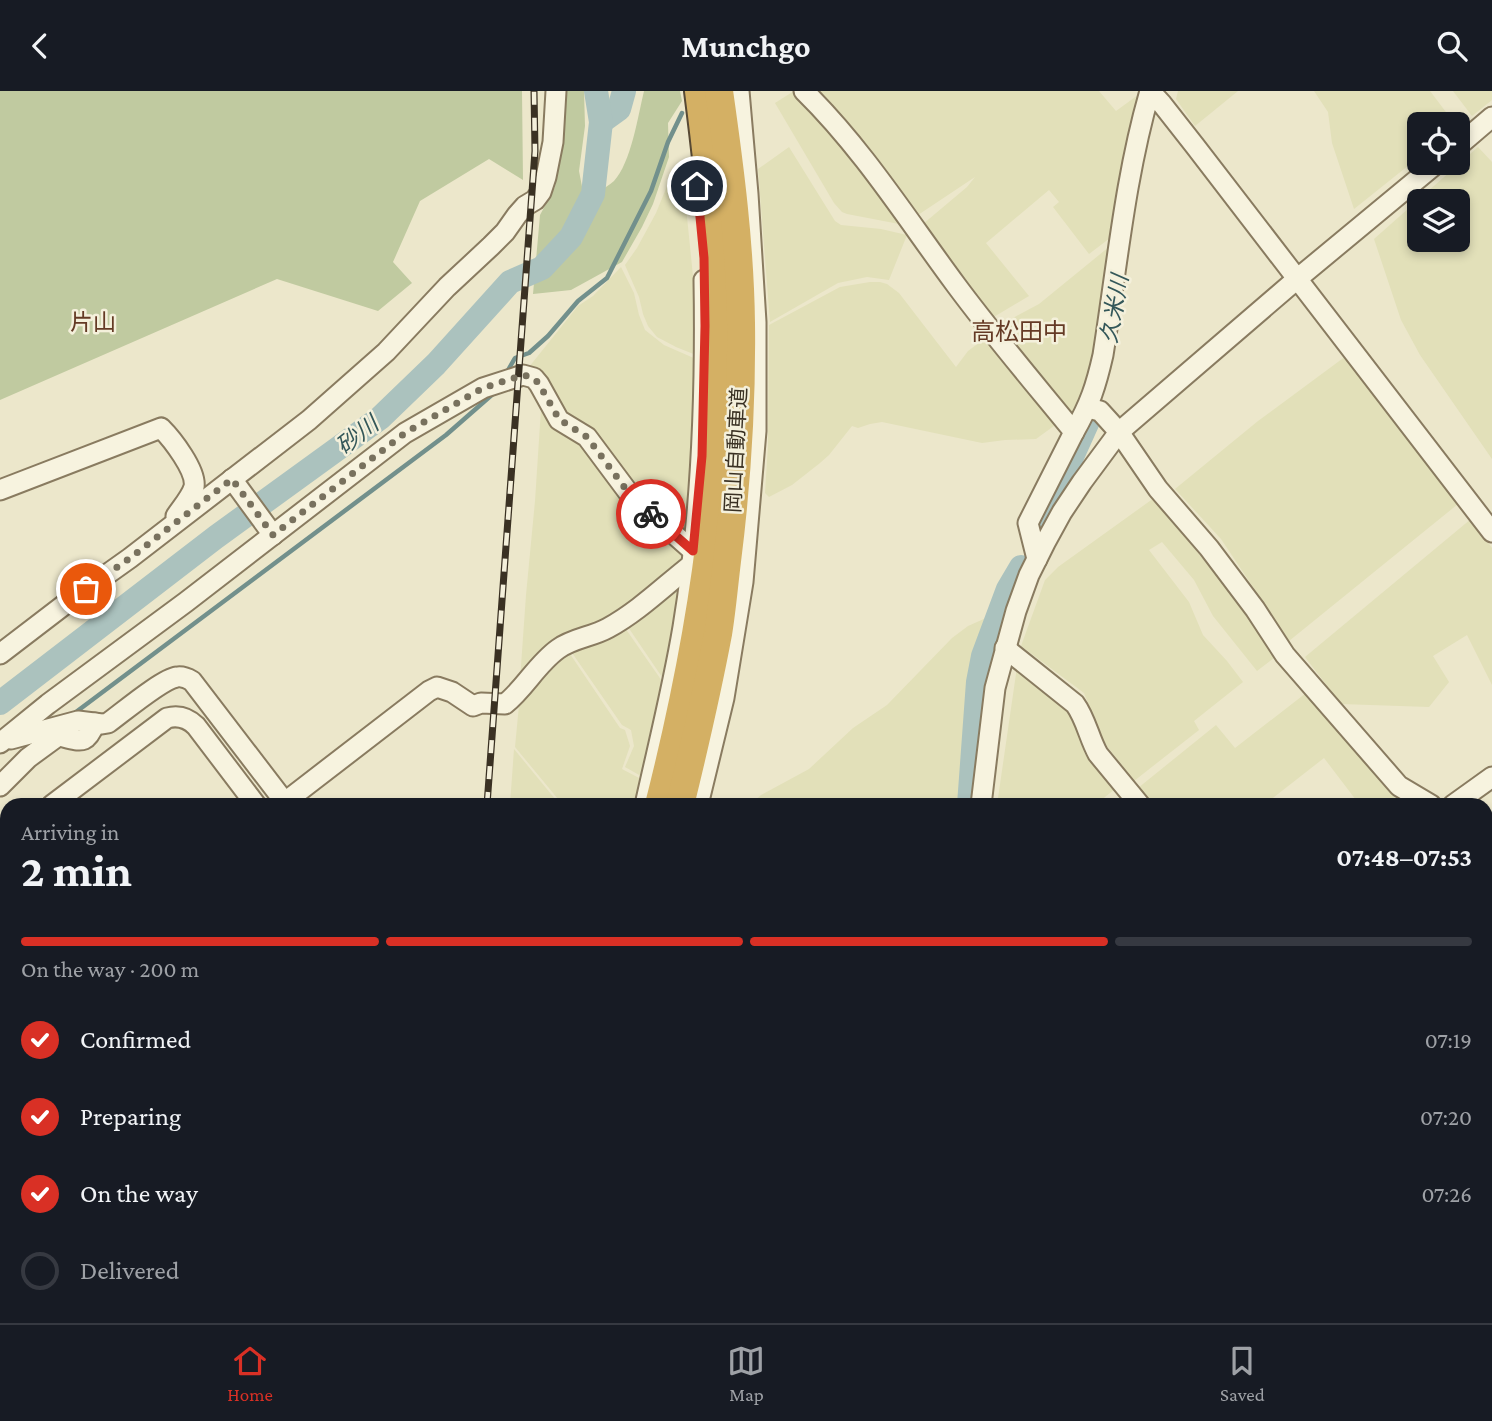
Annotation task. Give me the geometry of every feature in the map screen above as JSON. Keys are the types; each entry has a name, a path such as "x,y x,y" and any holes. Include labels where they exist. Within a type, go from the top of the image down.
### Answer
{"highway":[{"name":"岡山自動車道","path":"661,798 679,727 698,629 712,519 720,419 720,322 716,239 699,91"},
{"name":"岡山自動車道","path":"682,798 718,632 732,520 740,419 741,322 737,237 719,91"}],"street":[{"path":"0,654 234,482 309,420 386,352 491,246 525,206 541,192 553,142 556,91"},
{"path":"646,798 683,627 702,456 704,258 685,91"},
{"path":"700,798 724,698 743,582 756,431 756,322 739,91"},
{"path":"804,91 826,112 873,169 969,303 1073,432"},
{"path":"1037,559 1028,523 1073,432 1093,409 1138,129 1150,91 1160,98 1492,532"},
{"path":"1470,136 1492,117"},
{"path":"982,798 995,688 1020,599 1037,559 1062,512 1082,482 1119,432 1423,175"},
{"path":"0,743 405,433 483,388 523,375 534,378 559,419 587,437 631,496 692,558"},
{"path":"1093,409 1119,432 1158,489 1209,548 1286,655 1399,786 1419,798"},
{"path":"0,490 161,428 172,440 194,475 194,487 168,529"},
{"path":"234,482 271,533"},
{"path":"294,798 437,687 452,692 473,706 481,703 505,704 544,660 559,648 606,629 632,613 692,558"},
{"path":"1005,648 1075,703 1098,754 1134,798"},
{"path":"0,743 78,721 108,723 163,683 181,676 192,681 281,798"},
{"path":"61,798 174,716 183,717 196,726 251,798"},
{"path":"0,786 28,758 58,737 85,740 90,737 95,723"},
{"path":"1463,798 1492,777"}],"shaded area":[{"path":"794,91 827,123 902,219 899,224 847,214 834,203 775,103"},
{"path":"819,91 1099,91 1116,111 1142,92 1114,235 1089,254 1053,207 1059,202 1049,190 986,243 1029,296 992,318 923,224 975,177 918,215 852,128"},
{"path":"1178,91 1238,91 1195,126 1176,99"},
{"path":"1314,91 1430,91 1446,112 1407,112 1407,167 1354,209 1332,143 1328,112"},
{"path":"1453,91 1492,91 1492,100 1472,116"},
{"path":"789,147 835,221 841,225 907,235 889,280 867,277 838,283 770,322 758,169"},
{"path":"1478,147 1492,162 1492,459 1420,355 1401,320 1374,239 1407,210 1407,252 1470,252 1470,189 1431,189 1446,175 1470,175 1470,154"},
{"path":"672,174 686,207 694,286 696,355 657,337 648,326 625,265 656,213"},
{"path":"1115,242 1095,372 1073,418 1005,330 1007,321 1039,304"},
{"path":"621,267 634,293 645,330 664,345 696,359 694,435 686,530 678,532 631,490 579,421 565,418 529,367 578,306 593,296"},
{"path":"870,282 887,284 899,293 956,367 968,351 989,337 1058,423 1036,439 982,443 882,422 858,428 852,426 820,463 792,485 769,497 765,493 769,325 840,287"},
{"path":"1346,356 1458,504 1289,641 1221,539 1175,489 1258,421"},
{"path":"541,409 558,424 583,438 684,550 680,563 650,594 520,680 535,501"},
{"path":"1154,498 1279,654 1257,671 1213,616 1194,580 1162,542 1149,550 1189,602 1203,635 1243,682 1194,721 1199,730 1134,781 1103,741 1084,693 1021,646 1045,580 1058,567"},
{"path":"1471,519 1492,548 1492,685 1467,635 1433,656 1449,682 1429,707 1341,704 1305,657"},
{"path":"680,577 677,612 664,680 626,624"},
{"path":"986,618 977,641 970,675 962,798 758,798 809,769 853,728 887,705 952,638 968,626"},
{"path":"623,625 664,684 641,776 625,767 634,746 631,730 622,725 568,647"},
{"path":"566,648 620,728 625,730 630,746 622,769 641,779 635,798 557,798 515,747 519,705"},
{"path":"1017,667 1070,712 1085,754 1115,789 1104,798 998,798"},
{"path":"1306,693 1394,796 1399,798 1354,798 1324,758 1273,798 1146,798 1138,788 1216,725 1235,748"},
{"path":"514,749 554,798 510,798"}],"green space":[{"path":"0,91 522,91 523,180 489,159 420,201 393,262 412,283 378,311 277,279 0,400"},
{"path":"564,91 584,91 585,126 579,171 584,197 607,186 620,173 633,139 644,91 680,91 682,101 668,123 669,157 653,204 622,262 571,290 533,294 540,215 555,187 564,131"}],"waterway":[{"name":"砂川","path":"0,703 216,537 380,418 436,364 510,282 542,268 571,237 593,194 601,122 596,91"},
{"path":"601,122 619,109 624,91"},
{"path":"507,372 515,358 529,353 548,336 578,301 607,278 651,191 668,142 682,113"},
{"path":"72,715 446,435 494,393"},
{"name":"久米川","path":"1044,519 1089,419"},
{"name":"久米川","path":"970,798 978,682 983,656 1008,589 1021,567"}],"railway":[{"path":"488,798 535,151 534,91"}],"way so far":[{"path":"86,589 232,479 273,535 405,433 483,388 523,375 534,378 559,419 587,437 631,496 651,514"}],"district":[{"name":"片山","path":"93,322"},
{"name":"高松田中","path":"1019,332"}],"route":[{"path":"651,514 693,551 702,456 705,326 704,258 697,186"}]}
